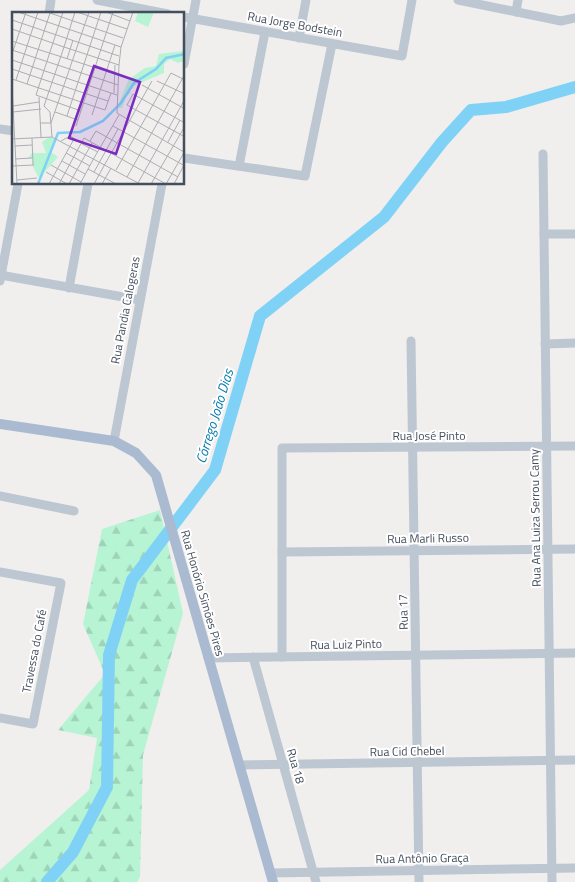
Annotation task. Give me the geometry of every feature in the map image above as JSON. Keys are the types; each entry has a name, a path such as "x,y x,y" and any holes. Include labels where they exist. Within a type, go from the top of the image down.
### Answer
{"main road":[{"name":"Rua Honório Simões Pires","path":"0,424 114,441 136,453 156,476 271,877"}],"street":[{"path":"96,0 156,12"},
{"path":"185,52 188,18 196,0"},
{"path":"299,38 306,0"},
{"name":"Rua Jorge Bodstein","path":"188,18 402,56 412,0"},
{"path":"458,0 561,21 575,18"},
{"path":"516,12 518,0"},
{"path":"240,166 265,32"},
{"path":"185,158 305,176 332,44"},
{"name":"Rua Ana Luiza Serrou Camy","path":"543,154 552,882"},
{"path":"18,185 0,277 140,300"},
{"path":"69,288 88,185"},
{"name":"Rua Pandia Calogeras","path":"114,441 162,185"},
{"path":"544,234 575,234"},
{"name":"Rua 17","path":"411,341 419,882"},
{"path":"545,344 575,343"},
{"name":"Rua José Pinto","path":"282,552 282,448 575,446"},
{"path":"0,496 74,511"},
{"name":"Rua Marli Russo","path":"282,552 575,549"},
{"path":"282,552 282,657"},
{"name":"Travessa do Café","path":"0,572 61,583 33,724 0,718"},
{"name":"Rua Luiz Pinto","path":"208,658 575,653"},
{"name":"Rua 18","path":"253,657 316,882"},
{"name":"Rua Cid Chebel","path":"239,765 283,766 575,760"},
{"name":"Rua Antônio Graça","path":"271,877 313,872 575,868"}],"green space":[{"path":"160,510 183,613 143,755 140,877 137,882 0,882 0,870 89,790 97,738 58,730 105,674 83,624 102,529"}],"waterway":[{"name":"Córrego João Dias","path":"47,882 73,852 107,787 109,655 132,580 215,470 260,316 384,217 442,142 471,110 506,107 575,87"}]}
